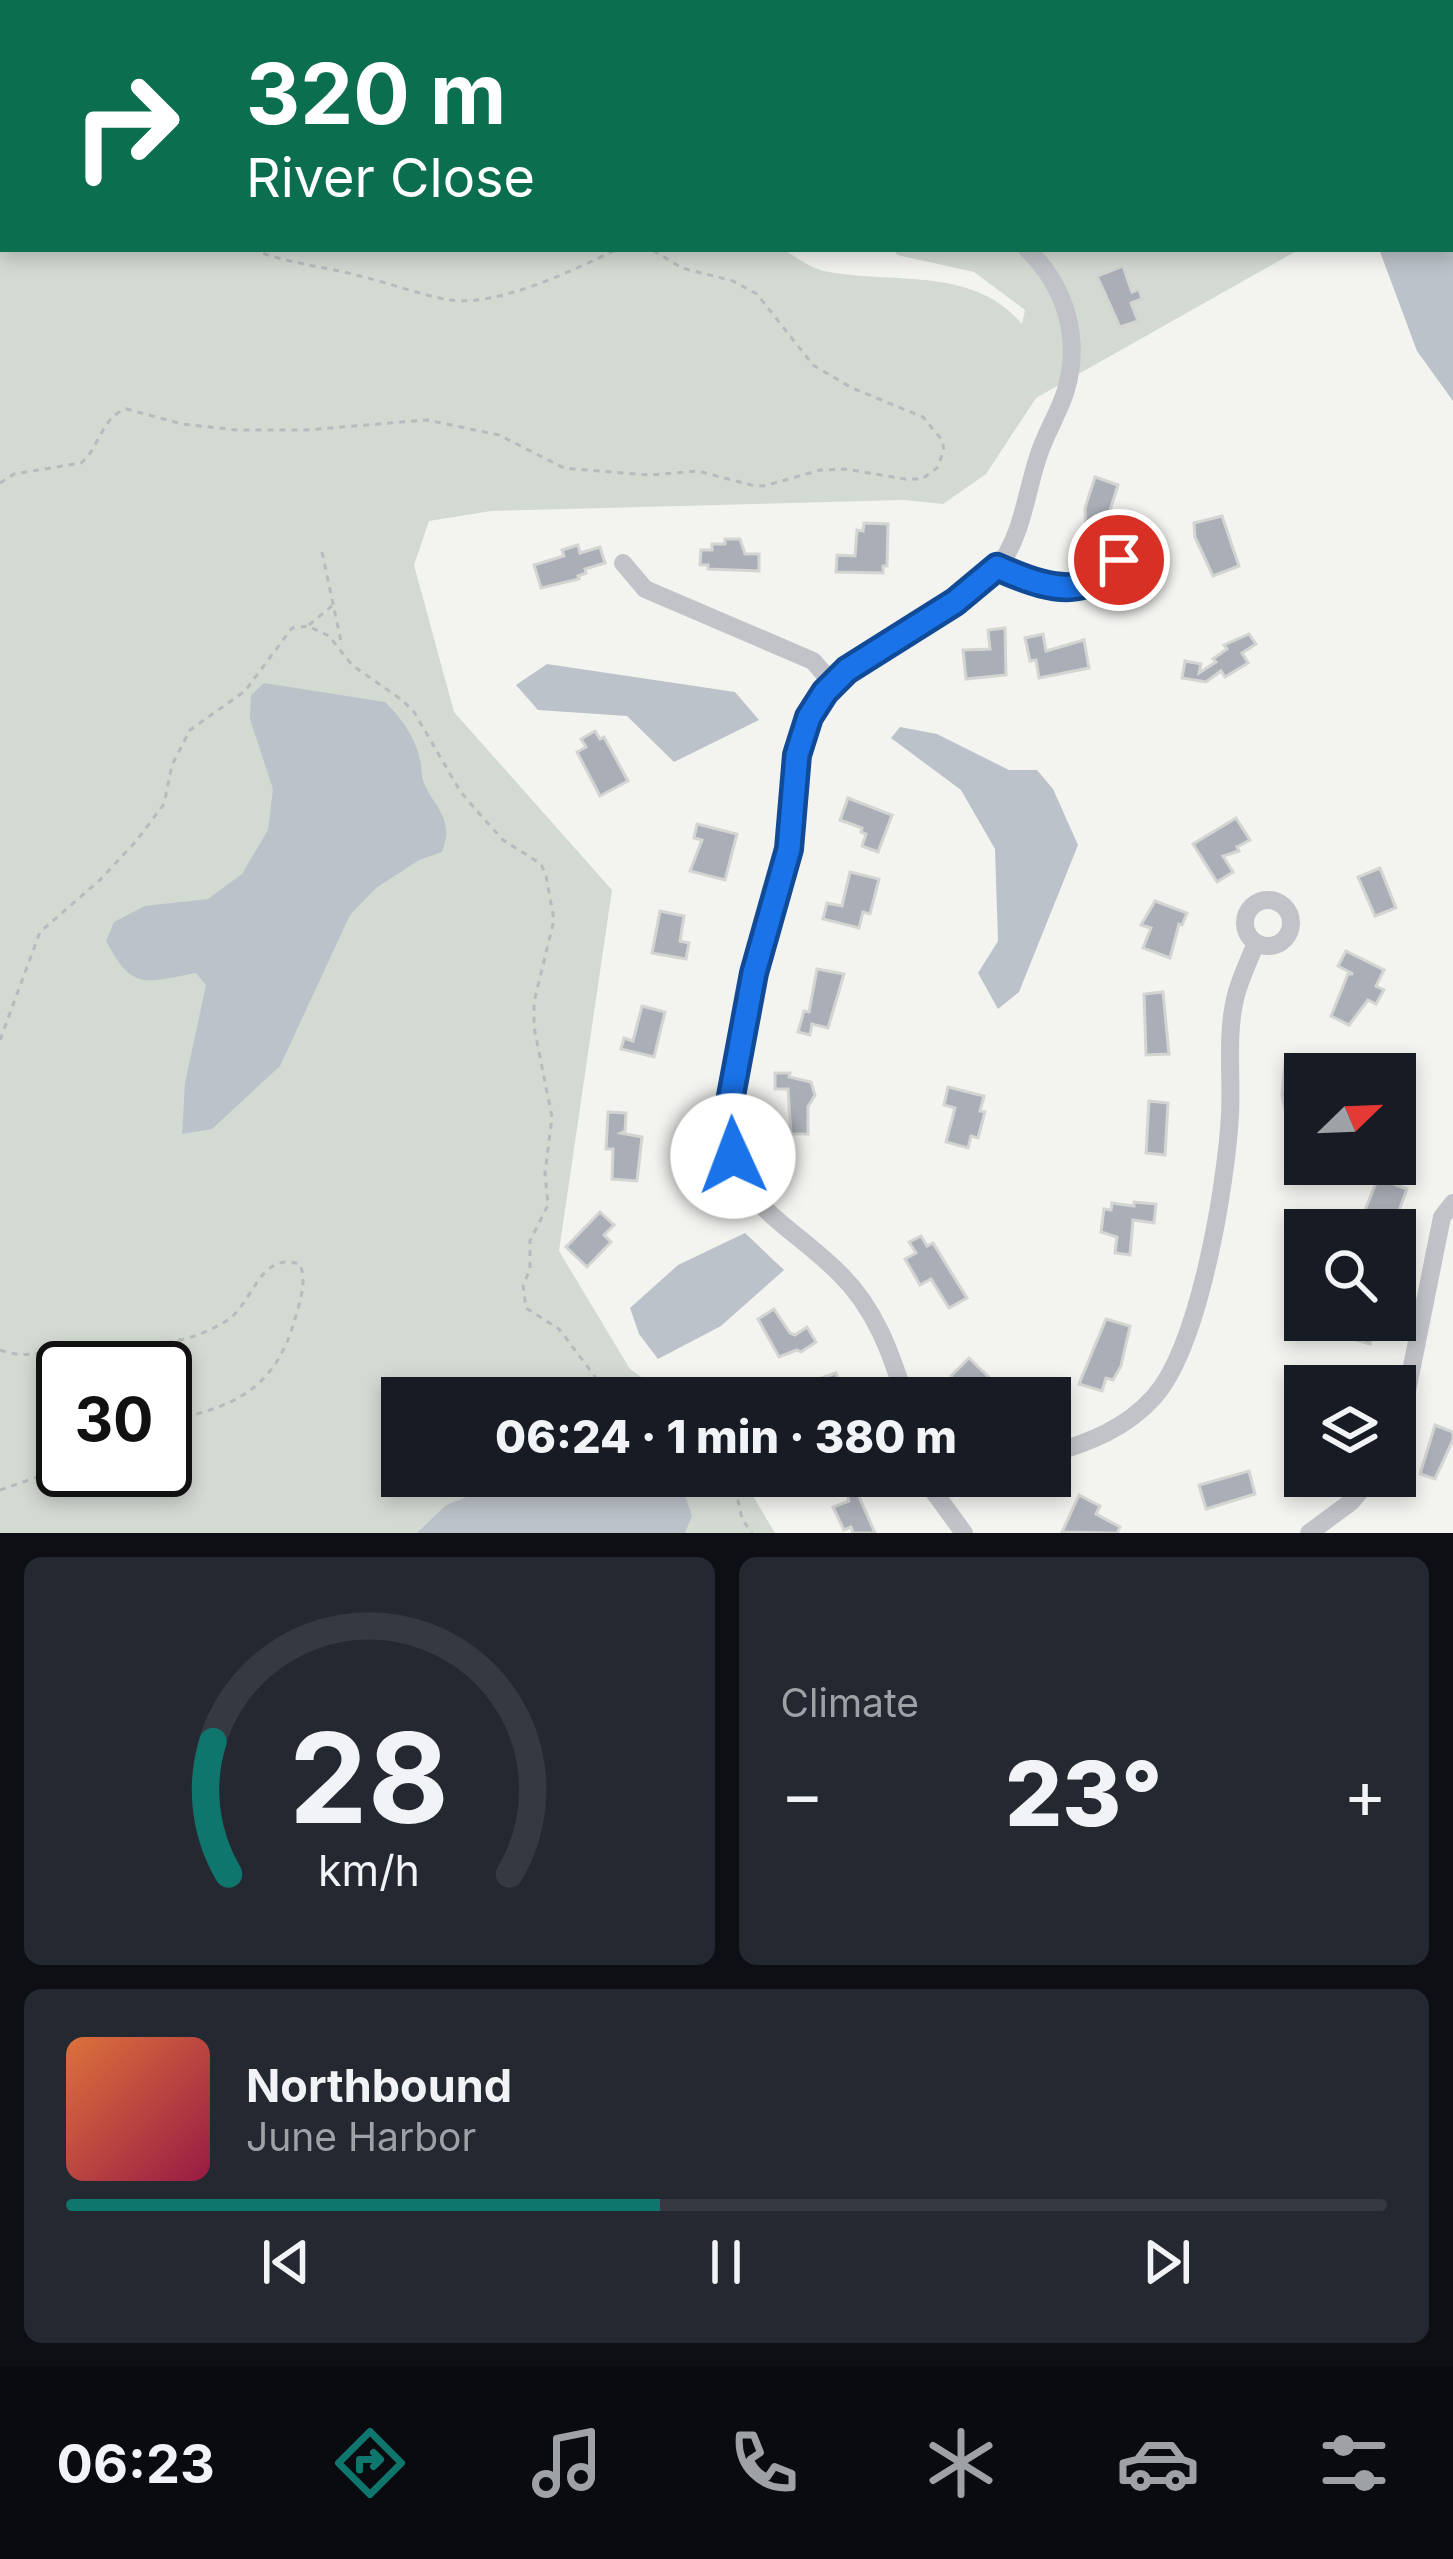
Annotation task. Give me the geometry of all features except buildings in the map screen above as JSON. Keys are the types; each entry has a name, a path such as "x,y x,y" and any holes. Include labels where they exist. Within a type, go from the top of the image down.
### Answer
{"street":[{"path":"897,1377 877,1323 860,1297 840,1274 770,1216 741,1181 728,1134 728,1112 754,973 789,849 797,755 809,717 847,670 955,602 997,567 1022,516 1039,455 1065,394 1072,362 1064,301 1050,274 1031,252"},
{"path":"623,563 645,589 813,661 832,684"},
{"path":"997,567 1041,583 1088,584"},
{"path":"1071,1448 1124,1424 1154,1396 1180,1354 1221,1187 1230,1117 1232,1017 1256,943"},
{"path":"1412,1365 1442,1217 1453,1203"},
{"path":"940,1497 964,1533"},
{"path":"1309,1533 1355,1497"}],"path":[{"path":"262,252 453,301 524,287 610,252"},
{"path":"0,483 14,474 81,463 111,417 127,409 182,424 237,430 427,421 499,435 577,470 649,475 698,471 764,486 820,470 845,469 905,479 922,478 937,469 944,450 942,440 923,417 852,388 813,364 757,293 733,281 682,268 656,252"},
{"path":"322,552 344,654"},
{"path":"0,1040 40,932 101,879 164,804 172,765 190,730 245,691 292,628 308,626 333,605"},
{"path":"308,626 328,636 364,675 414,712 468,801 503,840 541,864 546,876 554,920 534,1002 534,1027 551,1117 544,1173 548,1204 530,1240 530,1269 523,1286 526,1308 559,1329 594,1377"},
{"path":"164,1341 190,1336 240,1312 271,1266 300,1264 303,1285 292,1330 270,1376 215,1411 192,1416"},
{"path":"0,1350 36,1355"},
{"path":"0,1490 36,1477"},
{"path":"737,1497 742,1519 752,1533"}],"shaded area":[{"path":"0,252 787,252 824,271 956,285 1002,305 1022,324 1025,310 974,272 896,252 1295,252 1036,398 986,474 943,504 904,500 491,511 429,521 414,565 454,712 612,890 559,1251 630,1369 641,1377 381,1377 381,1497 754,1497 775,1533 0,1533"},
{"path":"1380,252 1453,252 1453,401 1417,351"},
{"path":"547,664 735,692 759,720 674,762 627,716 538,710 516,685"},
{"path":"264,683 385,702 415,744 423,780 444,820 446,840 442,852 419,860 376,888 350,915 280,1066 212,1129 182,1134 185,1083 206,985 196,973 152,980 133,976 106,941 114,922 145,906 208,899 242,874 268,830 273,789 250,719 251,695"},
{"path":"900,727 937,734 1009,770 1037,770 1053,789 1078,845 1019,992 998,1009 978,973 998,941 995,849 961,790 891,738"},
{"path":"745,1233 784,1270 721,1326 658,1359 639,1334 630,1308 678,1265"},
{"path":"466,1497 686,1497 692,1516 685,1533 417,1533 446,1505"}],"route":[{"path":"733,1156 728,1112 754,973 789,849 797,755 809,717 825,692 847,670 955,602 997,567 1041,583 1088,584 1119,560"}]}
